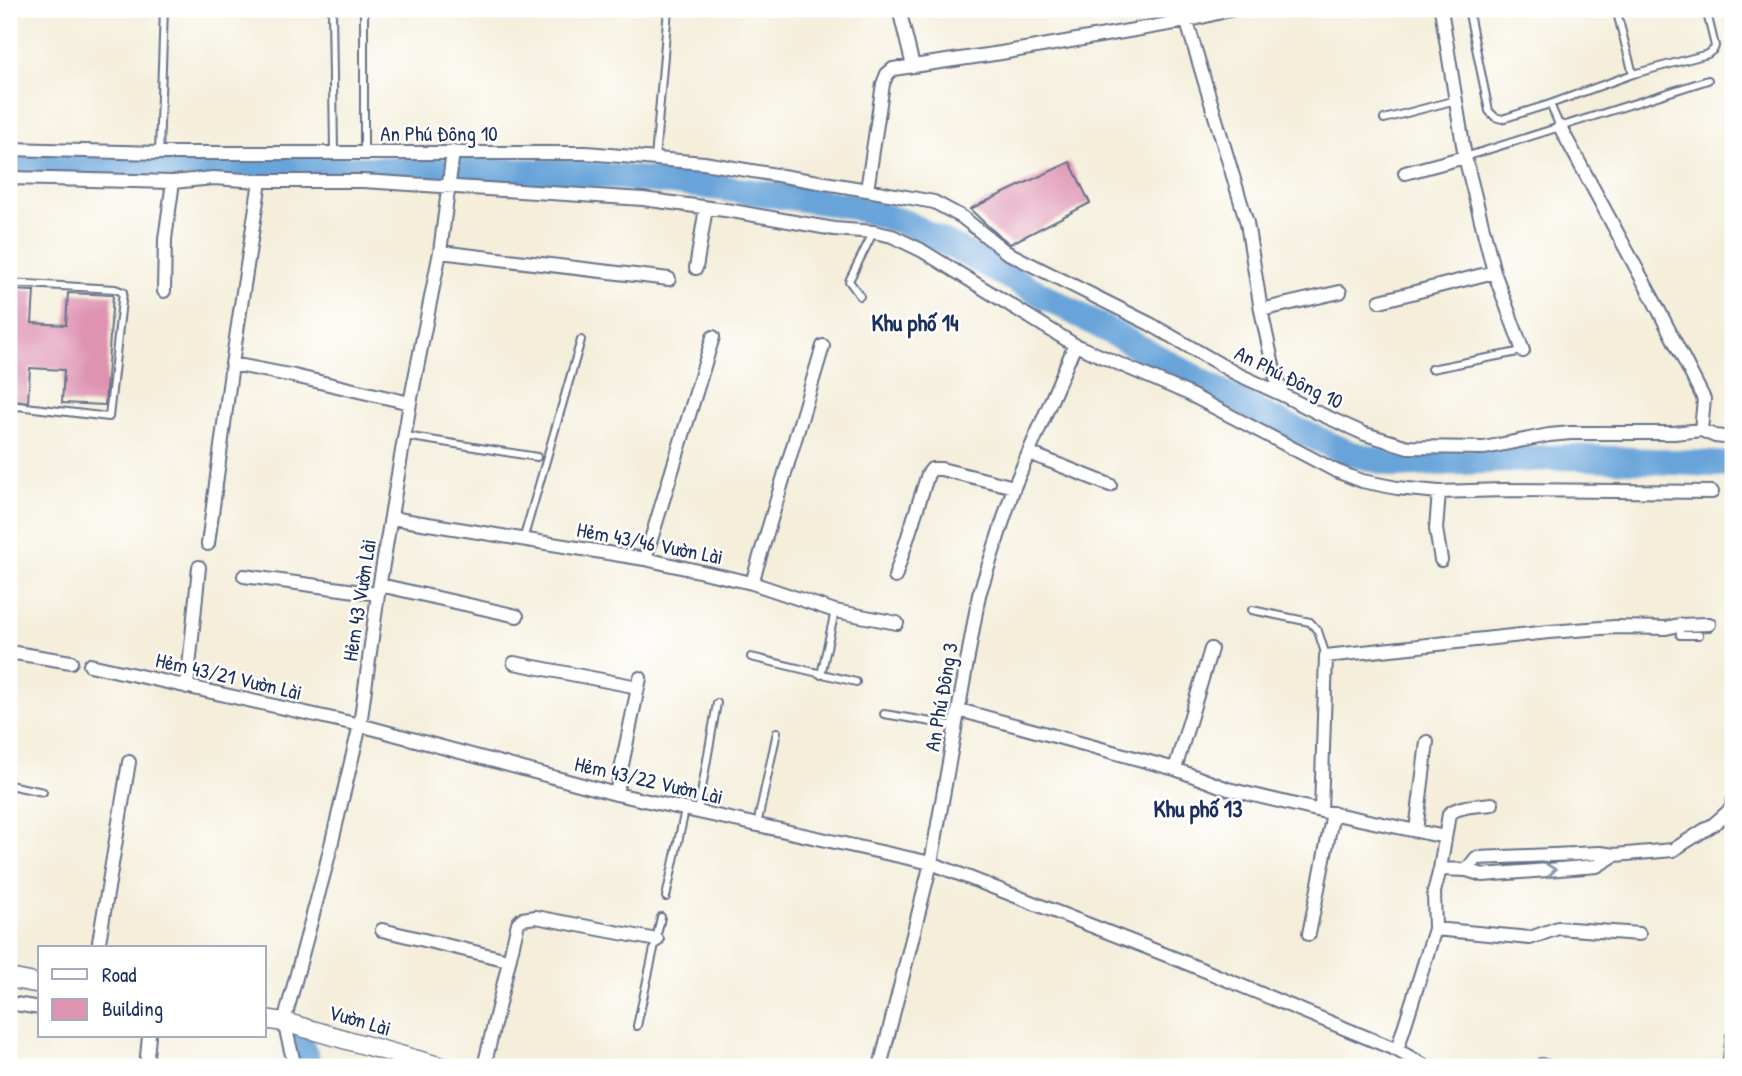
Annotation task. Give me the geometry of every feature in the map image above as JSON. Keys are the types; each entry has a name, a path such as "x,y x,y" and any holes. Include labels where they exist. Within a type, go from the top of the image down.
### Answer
{"main road":[{"path":"9,978 38,984"},
{"name":"Vườn Lài","path":"266,1020 284,1022 442,1067"}],"street":[{"path":"899,9 914,66"},
{"path":"867,190 883,84 887,74 893,69 1184,15 1233,9"},
{"path":"1441,9 1465,157 1494,272 1523,351"},
{"path":"1184,15 1247,223 1261,310 1275,375 1283,395"},
{"path":"1560,127 1704,399 1701,430"},
{"name":"An Phú Đông 10","path":"9,149 159,153 586,153 704,163 867,190 934,202 962,217 1006,252 1150,324 1235,373 1365,434 1408,447 1484,448 1571,433 1674,433 1701,430 1715,436 1733,438"},
{"name":"Hẻm 43 Vườn Lài","path":"284,1022 360,725 391,518 440,252 452,154"},
{"path":"1405,173 1465,157"},
{"path":"9,178 173,183 213,178 449,183 643,198 834,229 874,232 892,236 921,250 1075,345 1187,393 1336,471 1362,481 1439,492 1503,489 1712,492"},
{"path":"208,544 260,181"},
{"path":"164,291 165,239 173,183"},
{"path":"696,268 706,208"},
{"path":"440,252 669,279"},
{"path":"1380,301 1494,272"},
{"path":"1261,310 1340,292"},
{"path":"645,559 713,337"},
{"name":"An Phú Đông 3","path":"880,1067 931,863 979,595 1014,487 1075,345"},
{"path":"752,583 823,346"},
{"path":"232,364 411,403"},
{"path":"1029,453 1110,485"},
{"path":"895,577 928,474 932,470 941,469 1014,487"},
{"path":"1439,492 1436,529 1441,560"},
{"name":"Hẻm 43/46 Vườn Lài","path":"391,518 645,559 752,583 835,611 897,623"},
{"path":"187,687 199,567"},
{"path":"244,576 379,589 517,616"},
{"path":"1309,934 1327,812 1326,656 1549,632 1709,624"},
{"path":"1175,769 1211,649"},
{"path":"9,652 71,662"},
{"path":"514,663 639,682 617,794"},
{"name":"Hẻm 43/21 Vườn Lài","path":"90,664 360,725"},
{"path":"959,710 1175,769 1228,789 1445,836"},
{"name":"Hẻm 43/22 Vườn Lài","path":"360,725 617,794 931,863 1397,1049 1427,1067"},
{"path":"1416,831 1427,742"},
{"path":"98,946 129,762"},
{"path":"1440,869 1467,870 1483,875 1597,866 1615,855 1672,850 1714,824 1731,809 1733,801"},
{"path":"1397,1049 1435,929 1434,892 1447,819 1454,810 1492,804"},
{"path":"484,1067 508,960 518,923 522,919 527,917 657,940"},
{"path":"1435,929 1530,938 1559,928 1639,934"},
{"path":"382,930 508,960"},
{"path":"9,1003 38,1008"},
{"path":"284,1022 295,1067"},
{"path":"1729,1067 1733,1035"},
{"path":"146,1067 149,1038"}],"lane":[{"path":"159,153 164,9"},
{"path":"332,9 334,152"},
{"path":"364,9 364,152"},
{"path":"655,159 668,9"},
{"path":"1468,9 1489,111 1502,119 1633,74 1711,52 1715,46 1706,9"},
{"path":"1616,9 1633,74"},
{"path":"1465,157 1707,80"},
{"path":"1384,119 1455,100"},
{"path":"1550,104 1560,127"},
{"path":"860,296 849,281 874,232"},
{"path":"9,283 115,289 123,292 109,417 9,405"},
{"path":"523,540 581,341"},
{"path":"1431,369 1523,351"},
{"path":"405,436 537,457"},
{"path":"1252,610 1310,622 1318,631 1326,656"},
{"path":"821,675 835,611"},
{"path":"1679,625 1680,635 1699,635"},
{"path":"751,657 856,682"},
{"path":"666,897 692,810 717,703"},
{"path":"884,715 956,726"},
{"path":"757,825 777,732"},
{"path":"9,785 43,792"},
{"path":"637,1026 661,917"}],"building":[{"path":"1070,162 1090,203 1010,244 970,209"},
{"path":"9,290 34,291 32,323 66,325 68,293 113,295 105,405 62,403 64,370 30,368 28,402 9,399"}],"waterway":[{"path":"9,163 561,172 681,183 850,206 906,223 1270,418 1349,453 1396,465 1571,457 1733,465"},
{"path":"300,1043 310,1067"}],"district":[{"name":"Khu phố 14","path":"915,322"},
{"name":"Khu phố 13","path":"1198,808"}]}
